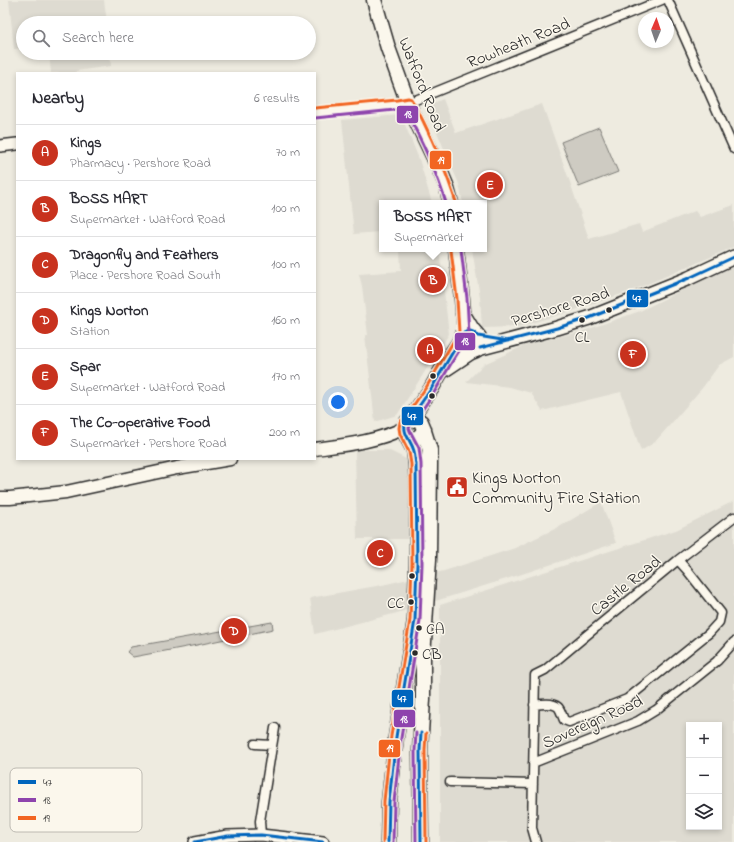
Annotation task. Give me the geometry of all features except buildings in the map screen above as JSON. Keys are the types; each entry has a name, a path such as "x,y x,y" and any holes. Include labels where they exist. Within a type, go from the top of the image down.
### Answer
{"highway":[{"name":"Watford Road","path":"374,0 388,48 408,103 438,166 450,200"},
{"path":"421,842 420,750 423,699 423,658 419,622 417,494 413,428 431,389 448,358 471,341 463,314 456,252"},
{"path":"388,842 389,802 396,737 419,622 427,590 430,450 413,428"}],"main road":[{"name":"Pershore Road","path":"471,341 508,341 588,318 689,278 734,257"},
{"path":"316,449 362,442 413,428"},
{"path":"0,498 66,492 177,468 224,460"}],"street":[{"name":"Rowheath Road","path":"408,103 662,0"},
{"path":"668,0 734,150"},
{"path":"316,114 408,103"},
{"path":"0,146 16,144"},
{"name":"Castle Road","path":"534,675 545,670 678,560 734,517"},
{"path":"534,704 555,705 559,708 564,720 569,722 627,699 708,633 719,622 720,613 688,570 678,560"},
{"name":"Sovereign Road","path":"533,763 638,721 656,710 717,661 734,642"},
{"name":"Sovereign Road","path":"534,675 532,828 536,842"},
{"path":"261,835 260,821 275,728"},
{"path":"255,744 272,745"},
{"path":"450,782 533,784"},
{"path":"195,842 228,836 261,835 323,842"}],"shaded area":[{"path":"9,0 104,0 106,16 16,16 16,49 14,49"},
{"path":"50,60 111,60 111,66 76,72 51,72"},
{"path":"443,99 456,133 542,104 589,239 639,224 642,232 695,211 700,217 734,205 734,247 636,289 575,310 518,327 482,328 480,297 472,252 487,252 487,200 462,200 459,184 426,106"},
{"path":"401,115 419,159 431,200 379,200 379,232 354,234 342,120"},
{"path":"599,127 618,172 579,187 561,142"},
{"path":"400,252 439,252 449,334 397,415 375,422 365,335 368,335 362,286 359,274 401,271"},
{"path":"734,264 734,357 719,365 703,387 655,442 641,451 621,392 542,411 531,393 510,387 466,382 484,364 528,344 583,331 640,311"},
{"path":"355,450 388,450 408,460 409,539 357,539"},
{"path":"734,501 734,842 440,842 440,605 676,530"},
{"path":"601,502 616,543 397,613 315,634 310,598 382,585 444,571 515,548 561,526"},
{"path":"272,622 273,629 197,645 133,657 127,652 131,647"}],"transit line":[{"name":"19","path":"316,108 408,98 411,99 433,143 455,200"},
{"name":"18","path":"316,118 405,109 428,155 445,200"},
{"name":"19","path":"383,842 384,801 391,736 410,620 412,563 411,464 409,452 400,434 399,428 400,422 406,416 427,386 459,332 451,252"},
{"name":"18","path":"393,842 394,802 401,738 420,620 422,563 421,464 419,448 409,428 435,391 469,335 467,298 461,252"},
{"name":"47","path":"480,348 589,318 689,278 734,257"},
{"name":"47","path":"388,842 389,802 396,737 415,620 417,563 416,464 413,447 405,431 405,423 410,419 431,389 464,333 470,331 478,336 508,341"},
{"name":"18","path":"416,733 416,842"},
{"name":"47","path":"421,733 421,842"},
{"name":"19","path":"426,733 426,842"},
{"name":"47","path":"195,842 228,836 261,835 323,842"}],"place":[{"name":"Spar","path":"490,185"},
{"name":"BOSS MART","path":"433,280"},
{"name":"CL","path":"582,320"},
{"name":"Kings","path":"430,350"},
{"name":"The Co-operative Food","path":"633,354"},
{"name":"Kings Norton Community Fire Station","path":"457,487"},
{"name":"Dragonfly and Feathers","path":"380,553"},
{"name":"CC","path":"411,602"},
{"name":"CA","path":"419,628"},
{"name":"Kings Norton","path":"234,631"},
{"name":"CB","path":"415,653"}]}
